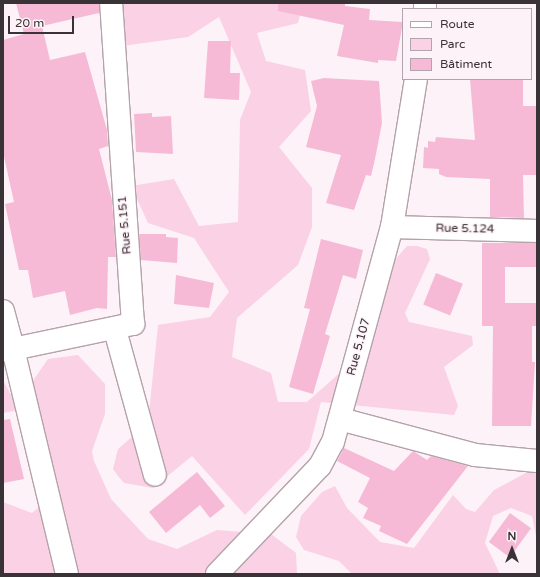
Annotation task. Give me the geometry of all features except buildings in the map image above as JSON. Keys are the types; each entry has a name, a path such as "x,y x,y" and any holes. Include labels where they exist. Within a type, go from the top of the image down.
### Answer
{"street":[{"name":"Rue 5.151","path":"8,350 115,330 134,321 117,133 111,3"},
{"name":"Rue 5.107","path":"217,574 320,466 340,419 392,227 416,80"},
{"name":"Rue 5.124","path":"392,227 537,231"},
{"path":"3,311 8,350 67,574"},
{"path":"115,330 155,475"},
{"path":"340,419 475,455 537,461"}],"green space":[{"path":"124,3 303,3 298,23 257,33 266,61 305,70 311,111 279,147 312,188 312,227 298,265 237,318 232,357 271,373 278,402 307,402 343,370 374,284 407,246 417,246 427,249 430,259 405,313 409,322 472,336 473,345 444,367 458,406 454,415 321,402 309,449 245,515 192,456 153,488 124,483 118,476 113,469 118,449 148,423 158,325 210,317 229,292 194,238 148,223 131,186 174,179 199,226 238,222 240,120 251,92 219,17 188,37 122,46"},
{"path":"78,355 105,384 105,414 92,451 94,461 111,499 148,539 177,549 217,530 271,534 296,553 297,574 3,574 3,502 32,513 39,507 25,445 25,392 48,359"},
{"path":"3,380 19,410 3,413"},
{"path":"537,467 537,541 532,516 511,508 493,516 485,543 500,574 352,574 339,561 304,550 296,537 301,516 322,492 335,486 347,508 380,542 414,548 453,495 466,509 475,512 494,490"}]}
